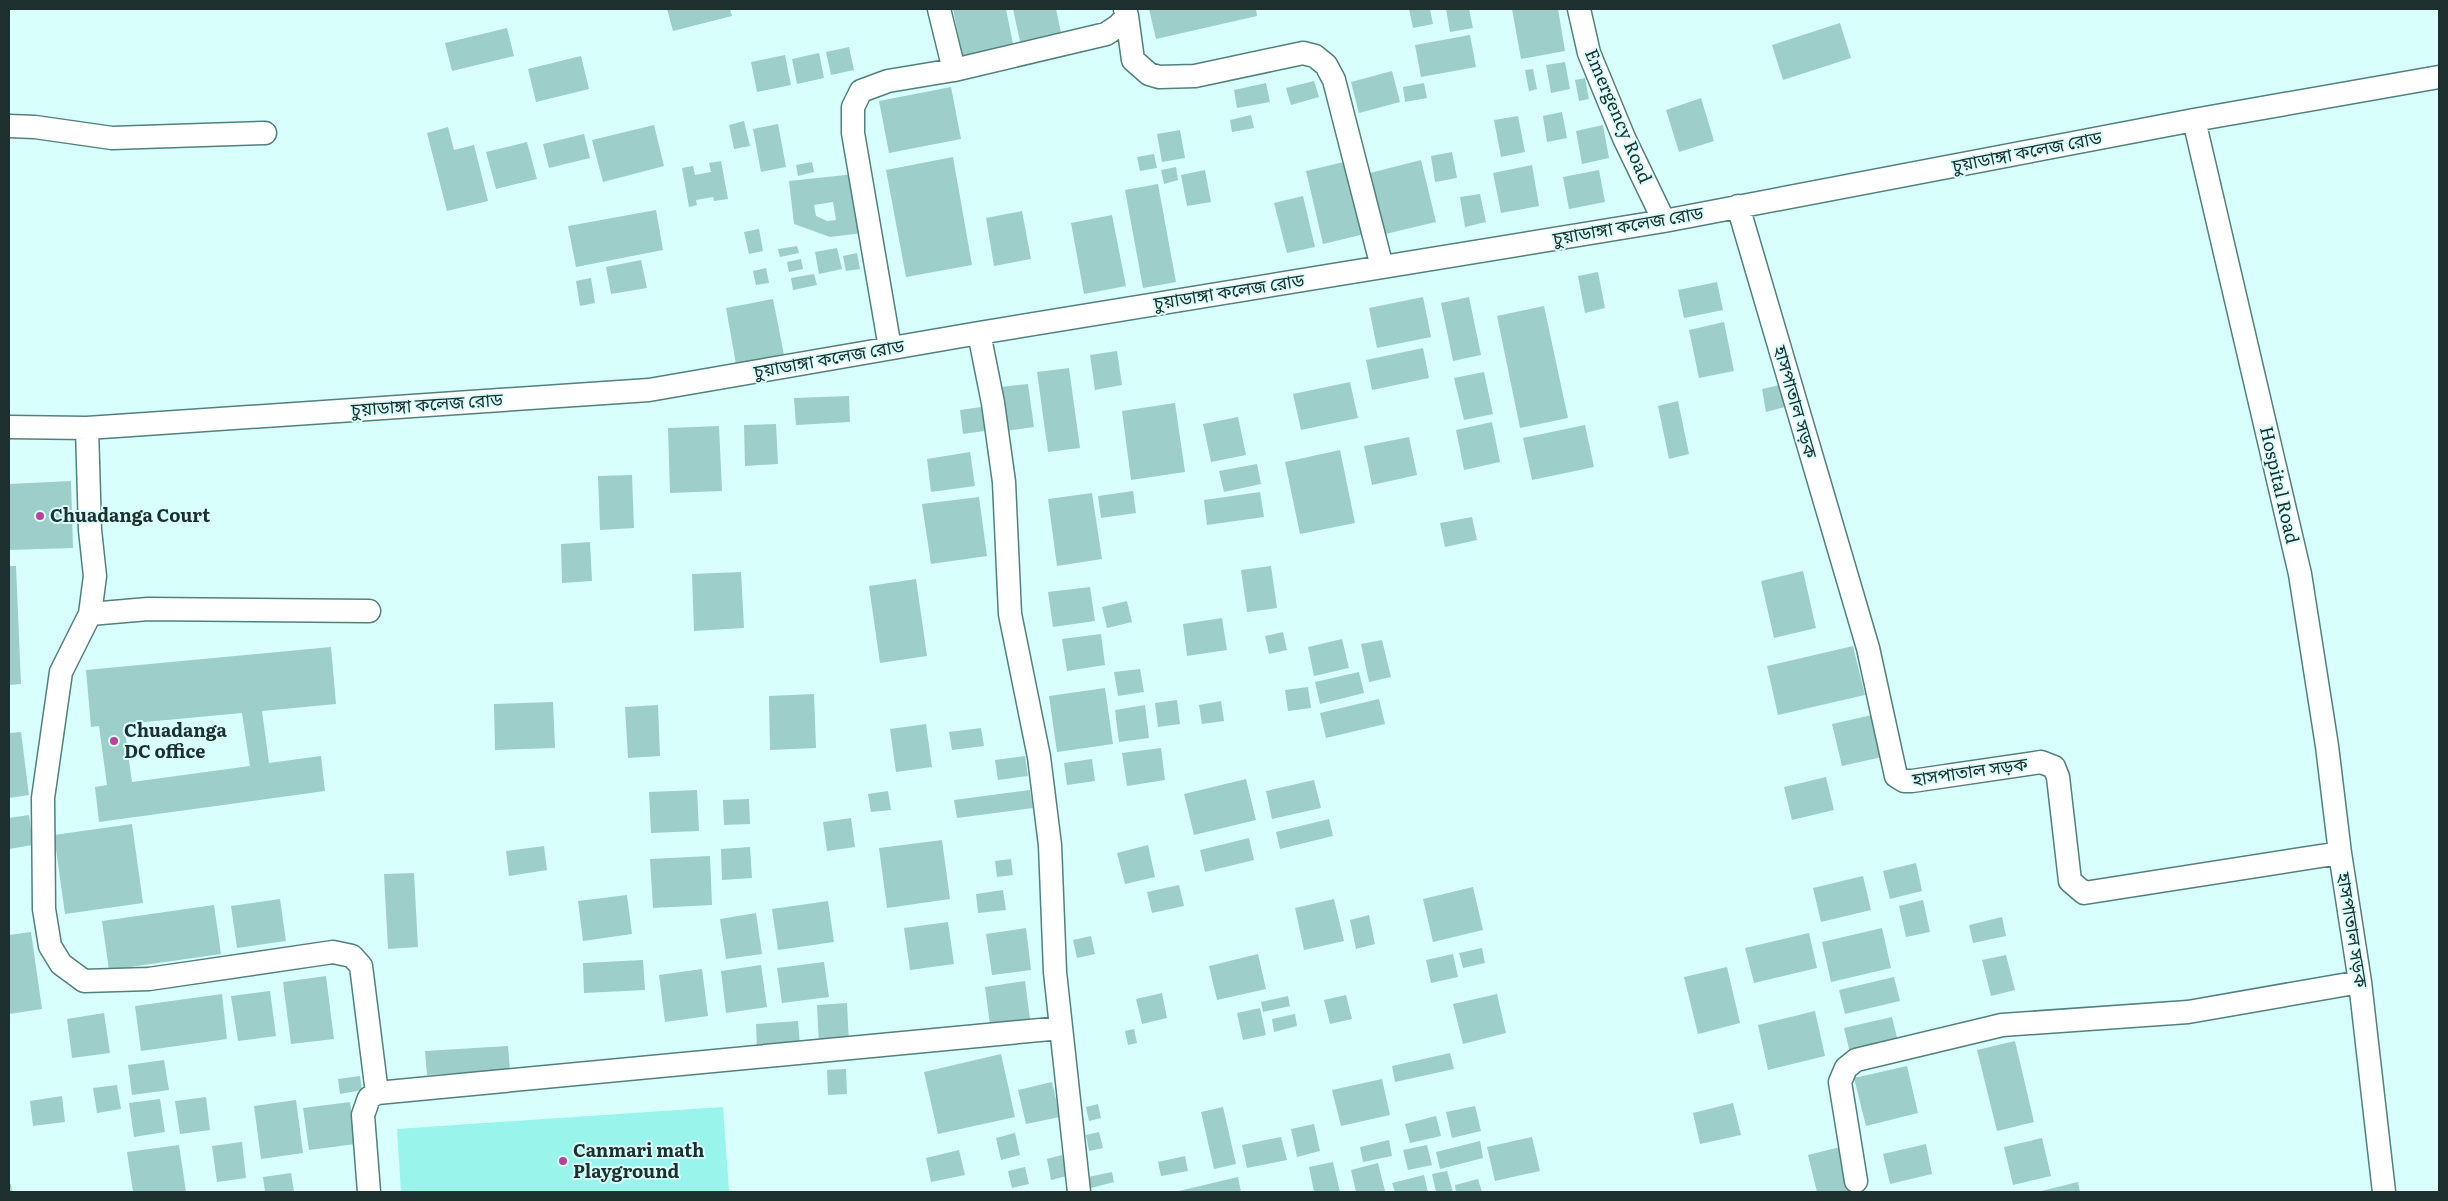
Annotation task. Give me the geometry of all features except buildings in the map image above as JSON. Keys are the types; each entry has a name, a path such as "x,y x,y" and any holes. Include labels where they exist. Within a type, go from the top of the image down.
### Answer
{"street":[{"path":"939,9 954,70"},
{"name":"Emergency Road","path":"1579,9 1589,53 1624,138 1664,221"},
{"path":"890,348 853,133 853,107 861,91 888,82 954,70 1106,34 1118,26 1126,12"},
{"path":"1126,12 1134,60 1148,74 1159,77 1196,76 1303,53 1315,56 1326,65 1340,96 1382,267"},
{"name":"চুয়াডাঙ্গা কলেজ রোড","path":"9,427 87,428 648,390 979,333 1664,221 2194,120 2439,77"},
{"name":"Hospital Road","path":"2194,120 2300,574 2327,746 2340,853"},
{"path":"9,126 35,127 112,138 265,133"},
{"name":"হাসপাতাল সড়ক","path":"1738,206 1868,648 1896,776 1904,781 1912,781 2041,762 2054,767 2058,778 2070,881 2084,893 2340,853 2360,982 2384,1192"},
{"path":"979,333 993,403 1004,482 1010,614 1039,757 1050,845 1055,972 1080,1192"},
{"path":"87,428 90,530 94,576 90,614 61,672 43,798 44,909 50,946 61,964 84,981 149,979 333,952 352,956 362,966 377,1093"},
{"path":"90,614 148,609 369,611"},
{"path":"1856,1182 1840,1082 1846,1068 1856,1060 2002,1025 2188,1012 2360,982"},
{"path":"369,1192 363,1115 369,1098 377,1093 1061,1028"}],"shaded area":[{"name":"Canmari math Playground","path":"723,1107 729,1192 401,1192 397,1129"}],"place":[{"name":"Chuadanga Court","path":"40,516"},
{"name":"Chuadanga DC office","path":"114,741"},
{"name":"Canmari math Playground","path":"563,1161"}]}
